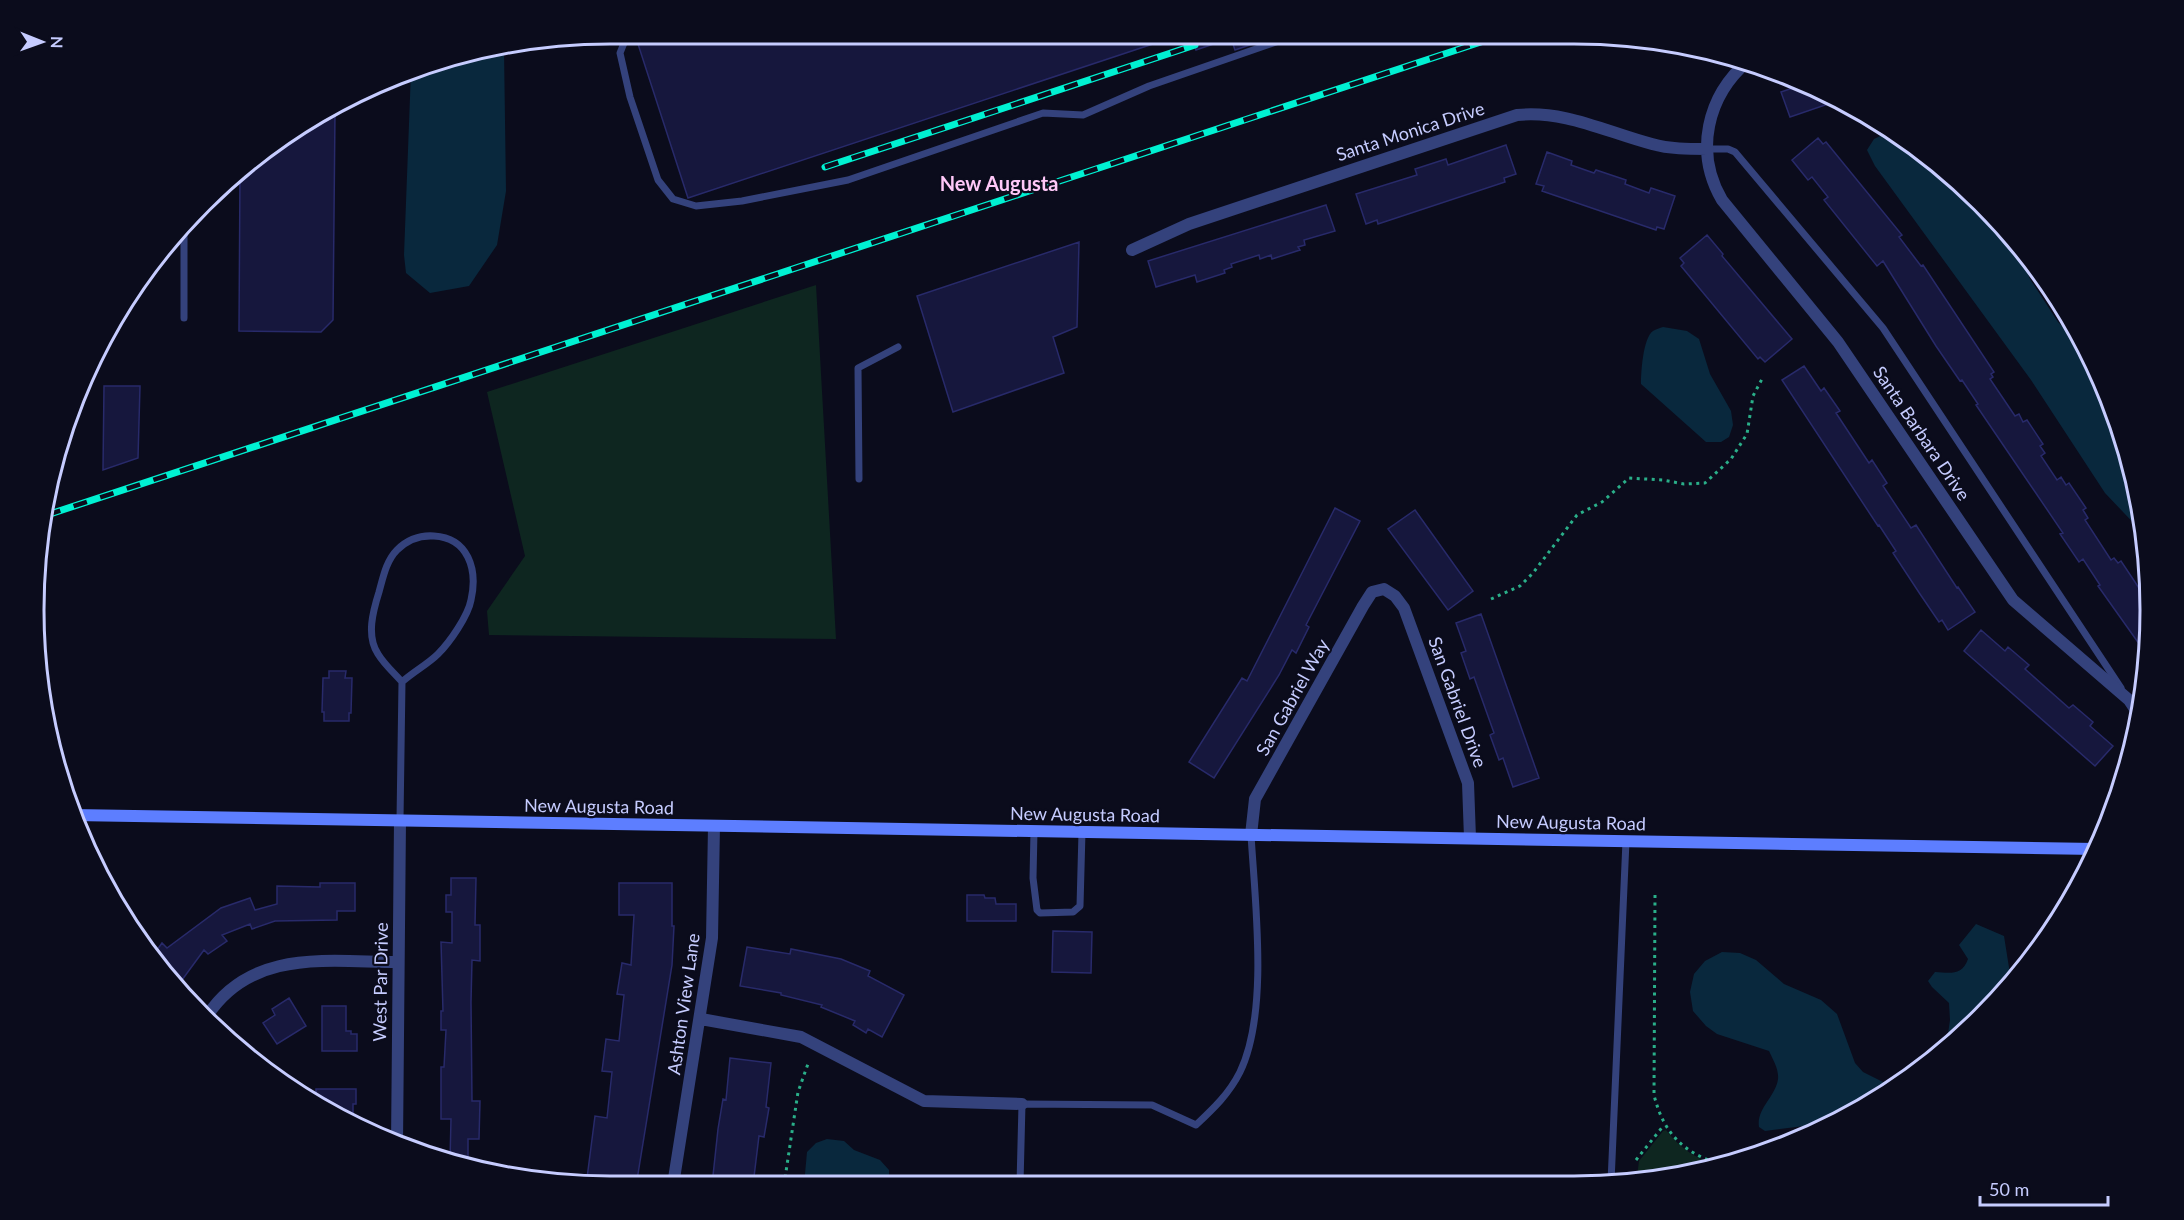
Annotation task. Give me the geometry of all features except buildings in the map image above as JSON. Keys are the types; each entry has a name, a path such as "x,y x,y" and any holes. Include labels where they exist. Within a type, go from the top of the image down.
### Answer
{"street":[{"name":"Santa Barbara Drive","path":"1740,69 1728,82 1716,102 1707,133 1707,149 1715,188 1726,206 1838,342 2013,600 2133,705"},
{"name":"Santa Monica Drive","path":"1132,250 1189,224 1517,115 1556,115 1652,144 1675,149 1707,149"},
{"name":"San Gabriel Way","path":"1251,835 1255,799 1372,592 1384,589"},
{"name":"San Gabriel Drive","path":"1384,589 1395,596 1404,608 1468,783 1470,838"},
{"name":"New Augusta Road","path":"83,815 2087,849"},
{"name":"West Par Drive","path":"397,1135 400,820"},
{"name":"Ashton View Lane","path":"675,1176 712,938 714,826"},
{"path":"210,1012 233,987 272,967 302,962 398,962"},
{"path":"701,1019 801,1037 924,1101 1022,1104"}],"lane":[{"path":"624,44 620,53 630,97 658,180 673,200 696,206 742,201 848,180 1043,113 1083,115 1149,86 1270,44"},
{"path":"1707,149 1728,149 1735,152 1883,328 2129,700"},
{"path":"184,236 184,318"},
{"path":"858,479 858,368 898,347"},
{"path":"400,820 402,682 376,653 371,632 374,607 386,569 396,551 409,541 422,536 444,537 459,543 468,554 472,576 471,600 459,627 437,655 402,682"},
{"path":"1034,831 1033,878 1037,910 1040,913 1073,912 1080,906 1082,832"},
{"path":"1020,1176 1022,1104 1152,1105 1196,1125 1222,1100 1240,1072 1252,1038 1258,968 1251,835"},
{"path":"1611,1175 1626,841"}],"path":[{"path":"1491,599 1520,586 1533,573 1577,515 1602,502 1629,478 1684,484 1706,483 1731,459 1747,434 1754,396 1762,379"},
{"path":"1655,895 1654,1095 1664,1125 1682,1146 1708,1160"},
{"path":"785,1176 798,1092 809,1061"},
{"path":"1636,1160 1664,1125"}],"green space":[{"path":"816,285 836,639 489,635 487,611 525,556 487,392"},
{"path":"1666,1130 1678,1143 1705,1161 1638,1173 1639,1161"}],"water":[{"path":"504,53 506,191 497,245 469,286 430,293 406,273 404,255 411,80 463,63"},
{"path":"1883,135 1948,184 2000,236 2026,269 2058,322 2067,331 2097,393 2121,463 2134,523 2105,493 2031,380 1875,166 1867,150 1874,139"},
{"path":"1663,327 1687,331 1699,339 1710,374 1731,411 1733,425 1729,437 1721,442 1706,442 1641,384 1643,356 1647,341 1653,331"},
{"path":"1976,924 2004,936 2010,972 1975,1011 1948,1036 1949,1003 1928,981 1935,972 1955,972 1962,968 1968,959 1959,945"},
{"path":"1722,952 1740,953 1756,960 1784,984 1821,1000 1837,1014 1855,1063 1863,1072 1885,1083 1857,1101 1808,1126 1765,1131 1759,1127 1760,1114 1774,1091 1778,1079 1777,1068 1769,1051 1717,1034 1706,1026 1693,1011 1690,992 1694,974 1705,961"},
{"path":"827,1139 844,1141 854,1150 880,1160 889,1170 889,1176 805,1176 807,1152 816,1143"}],"railway":[{"path":"52,513 1475,44"},
{"path":"825,167 1195,45"}],"district":[{"name":"New Augusta","path":"999,183"}]}
